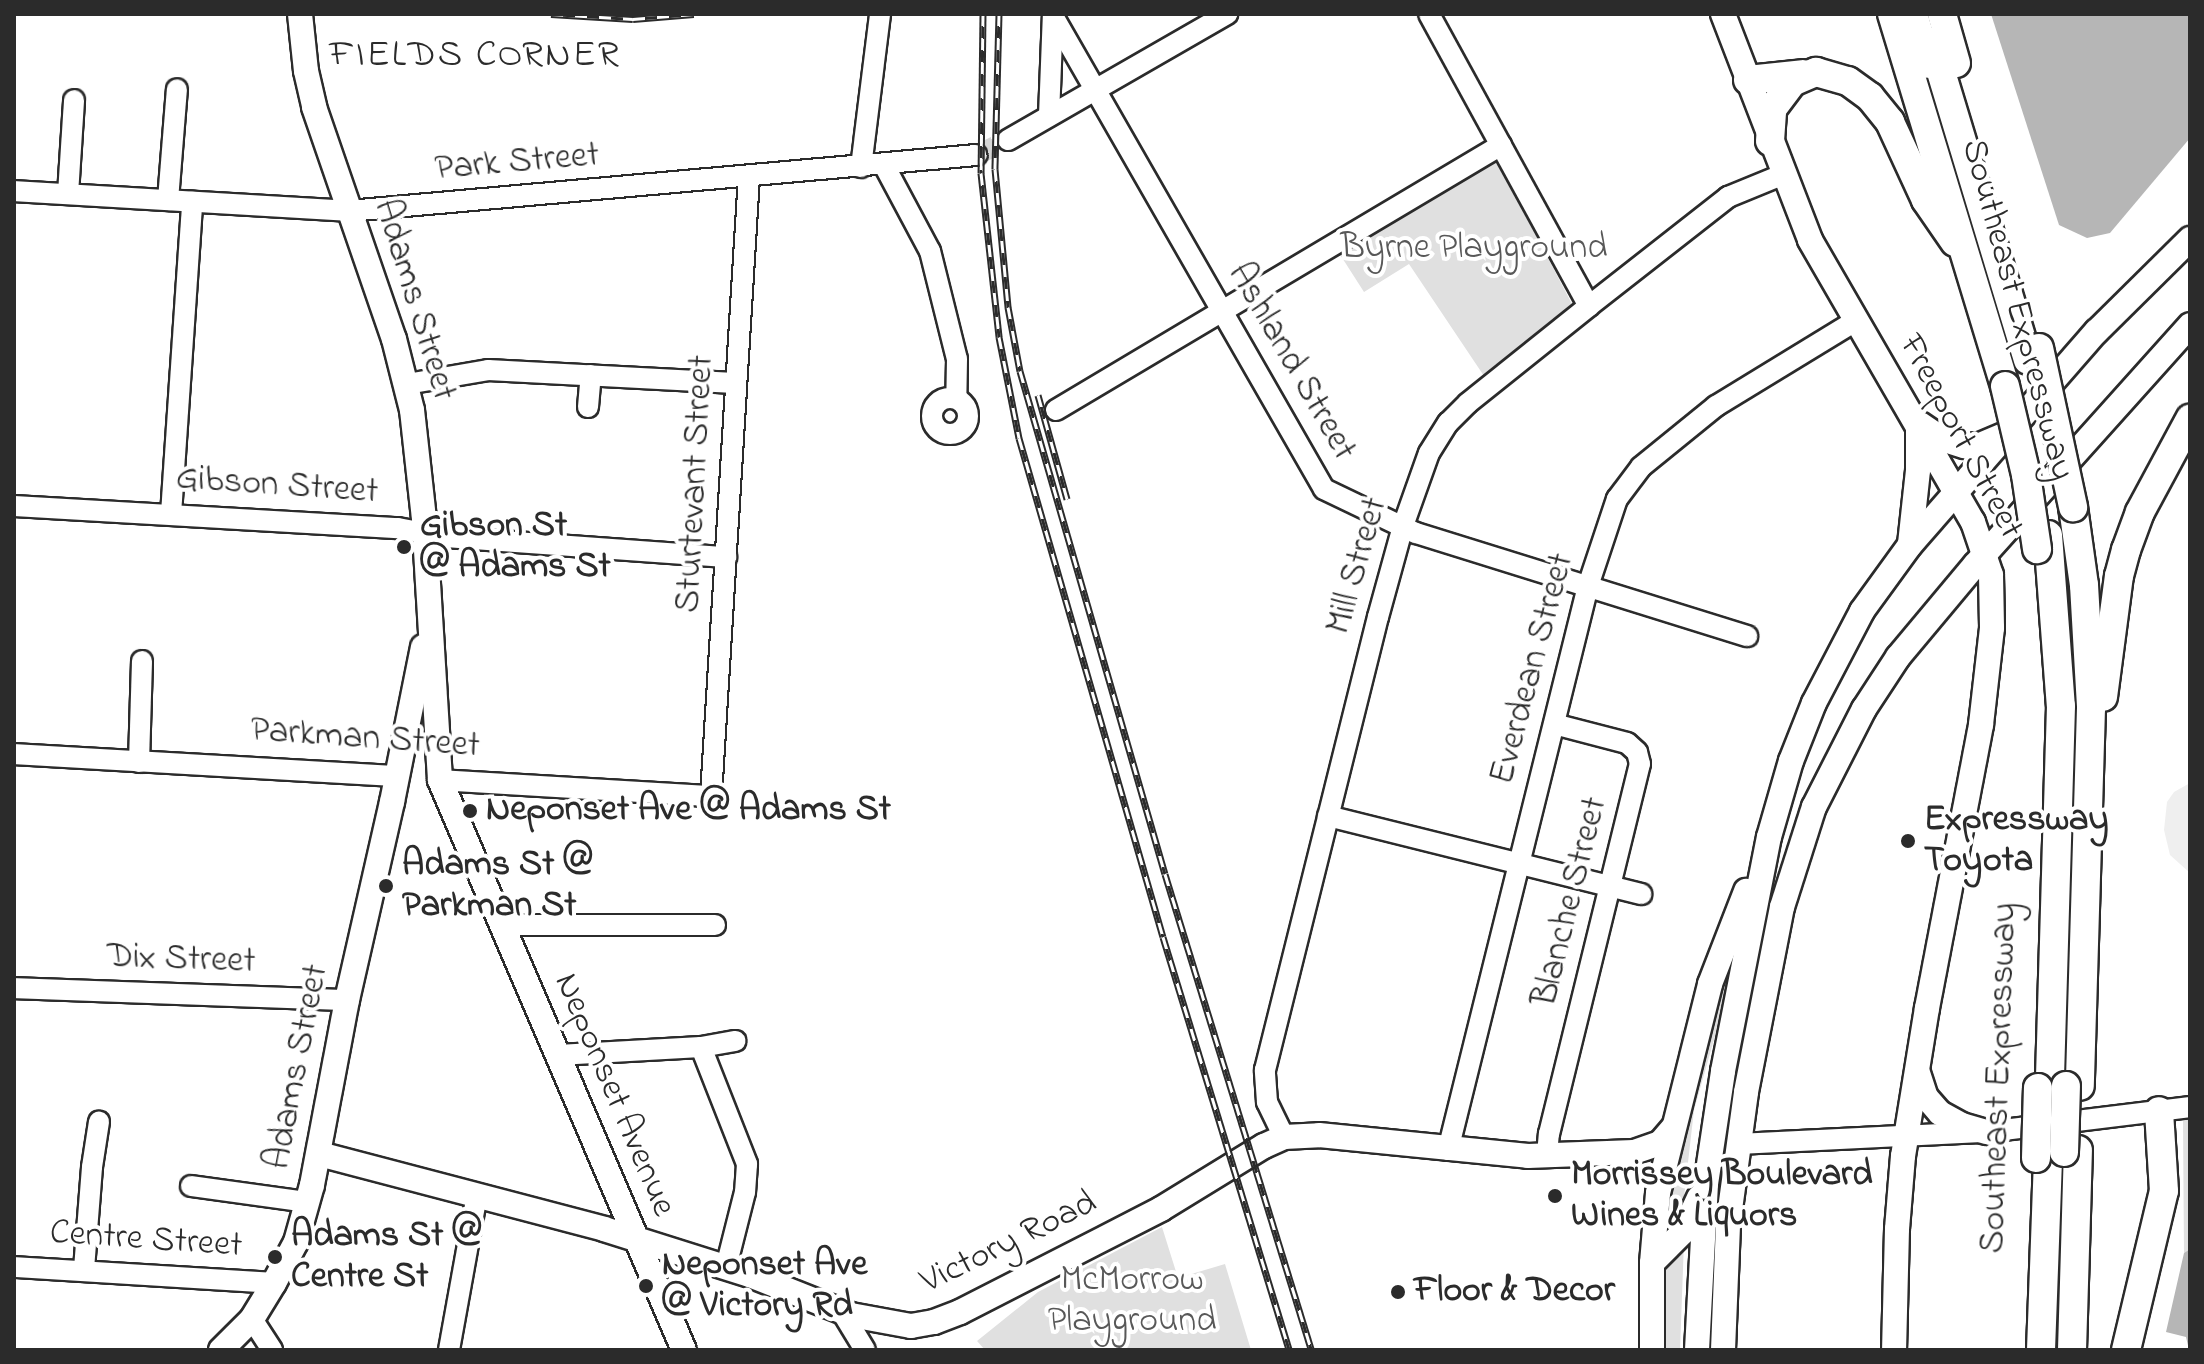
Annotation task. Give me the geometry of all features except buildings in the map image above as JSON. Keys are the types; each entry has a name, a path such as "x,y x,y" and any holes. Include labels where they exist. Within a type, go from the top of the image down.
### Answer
{"highway":[{"name":"Southeast Expressway","path":"1892,14 1971,266 2022,366 2026,475 2055,527 2045,627 2059,1087 2056,1154 2072,1350"},
{"path":"1913,14 2022,366"},
{"path":"1924,14 2022,366"},
{"name":"Southeast Expressway","path":"1942,14 2022,366 2055,527 2090,649 2092,749 2059,1087 2056,1154 2029,1350"},
{"path":"1770,141 1769,123 1775,102 1792,82 1810,73"},
{"path":"1748,80 1826,73 1848,81 1879,107 1898,136 1926,200 1971,266"},
{"path":"2092,749 2109,670 2114,609 2126,550 2140,512 2190,419"},
{"path":"2055,527 2074,613 2078,704 2059,1087"},
{"path":"2126,1350 2163,1202 2165,1170 2159,1111"},
{"path":"2041,1350 2056,1154"},
{"path":"2056,1154 2058,1350"}],"main road":[{"name":"Adams Street","path":"300,14 311,95 407,384 417,441 440,780"},
{"name":"Freeport Street","path":"1723,14 1782,175 1818,257 1955,490 1986,554 1991,575 1992,628 1984,705 1907,1136 1897,1229 1894,1350"},
{"path":"1697,1350 1699,1265 1709,1157 1769,837 1791,761 1828,673 1862,611 1955,490 2097,331 2190,239"},
{"path":"1723,1350 1727,1237 1738,1144 1779,920 1796,856 1814,807 1848,736 1883,679 1986,554 2190,325"},
{"path":"1918,423 1948,442 1970,446 1989,442 2011,428"},
{"path":"1910,545 1918,470 1918,423"},
{"name":"Adams Street","path":"221,1350 252,1319 296,1242 319,1154 347,1000 430,613"},
{"path":"397,776 420,756 436,724"},
{"name":"Parkman Street","path":"397,776 440,780"},
{"name":"Neponset Avenue","path":"440,780 684,1350"},
{"path":"1652,1350 1652,1263 1658,1193 1713,972 1769,837"},
{"path":"1918,1069 1926,1097 1940,1113 1962,1125 1987,1132"},
{"name":"Victory Road","path":"319,1154 636,1238 726,1267 842,1312 904,1325 947,1318 1161,1209 1284,1137 1319,1135 1448,1150 1547,1155 1634,1152 1656,1145 1673,1128"},
{"path":"1634,1152 1650,1166 1658,1193"},
{"path":"1652,1263 1691,1218 1709,1157"}],"street":[{"path":"861,167 880,14"},
{"path":"1008,140 1227,14"},
{"path":"1429,14 1589,306"},
{"path":"1049,116 1053,15"},
{"name":"Ashland Street","path":"1053,15 1320,484 1330,493 1403,526 1747,636"},
{"path":"168,200 177,89"},
{"path":"68,194 74,100"},
{"path":"1056,410 1501,145"},
{"name":"Park Street","path":"14,191 349,211 977,155"},
{"path":"884,165 930,251 957,359 956,398"},
{"name":"Mill Street","path":"1284,1137 1267,1102 1264,1075 1403,526 1424,463 1448,423 1478,395 1728,197 1782,175"},
{"name":"Sturtevant Street","path":"711,796 749,177"},
{"path":"171,514 192,202"},
{"name":"Everdean Street","path":"1448,1150 1588,586 1613,507 1635,473 1723,401 1855,321"},
{"path":"407,384 488,370 735,383"},
{"path":"588,407 591,375"},
{"name":"Gibson Street","path":"14,506 424,532 445,537 726,557"},
{"path":"139,762 142,661"},
{"name":"Blanche Street","path":"1547,1155 1549,1134 1640,768 1639,755 1622,742 1554,724"},
{"name":"Parkman Street","path":"14,754 397,776"},
{"name":"Parkman Street","path":"440,780 711,796"},
{"path":"1328,816 1641,894"},
{"path":"502,925 715,925"},
{"name":"Dix Street","path":"14,988 347,1000"},
{"path":"558,1055 701,1047 735,1041"},
{"path":"701,1047 741,1142 747,1164 745,1192 726,1267"},
{"path":"1738,1144 1987,1132 2190,1107"},
{"path":"84,1269 99,1122"},
{"path":"191,1186 307,1202"},
{"path":"449,1350 477,1195"},
{"name":"Centre Street","path":"14,1267 274,1283"},
{"path":"842,1312 865,1350"},
{"path":"252,1319 272,1350"}],"shaded area":[{"path":"1991,14 2190,14 2190,138 2110,233 2087,238 2059,225"},
{"path":"2190,783 2190,873 2170,855 2164,830 2167,802 2174,792"},
{"path":"2190,1249 2189,1350 2186,1337 2166,1332 2184,1253"}],"green space":[{"name":"Byrne Playground","path":"1496,159 1572,304 1484,376 1409,264 1364,292 1339,253"},
{"path":"1734,945 1715,1036 1694,1110 1682,1215 1664,1240 1666,1197 1706,1037"},
{"path":"2190,1119 2190,1249 2184,1253 2183,1120"},
{"name":"McMorrow Playground","path":"1162,1227 1178,1278 1225,1264 1251,1350 985,1350 977,1341 1038,1292"},
{"path":"1684,1241 1680,1350 1663,1350 1663,1264"}],"tunnel":[{"path":"977,155 1008,140"}],"railway":[{"path":"551,14 633,19 694,14"},
{"path":"983,14 981,173 999,337 1019,438 1163,937 1289,1350"},
{"path":"999,14 995,169 1008,307 1020,371 1165,874 1311,1350"},
{"path":"1038,395 1067,499"}],"place":[{"name":"Gibson St @ Adams St","path":"404,547"},
{"name":"Neponset Ave @ Adams St","path":"470,811"},
{"name":"Expressway Toyota","path":"1908,841"},
{"name":"Adams St @ Parkman St","path":"386,886"},
{"name":"Morrissey Boulevard Wines & Liquors","path":"1555,1196"},
{"name":"Adams St @ Centre St","path":"275,1257"},
{"name":"Neponset Ave @ Victory Rd","path":"646,1286"},
{"name":"Floor & Decor","path":"1398,1292"}],"district":[{"name":"FIELDS CORNER","path":"475,57"}]}
